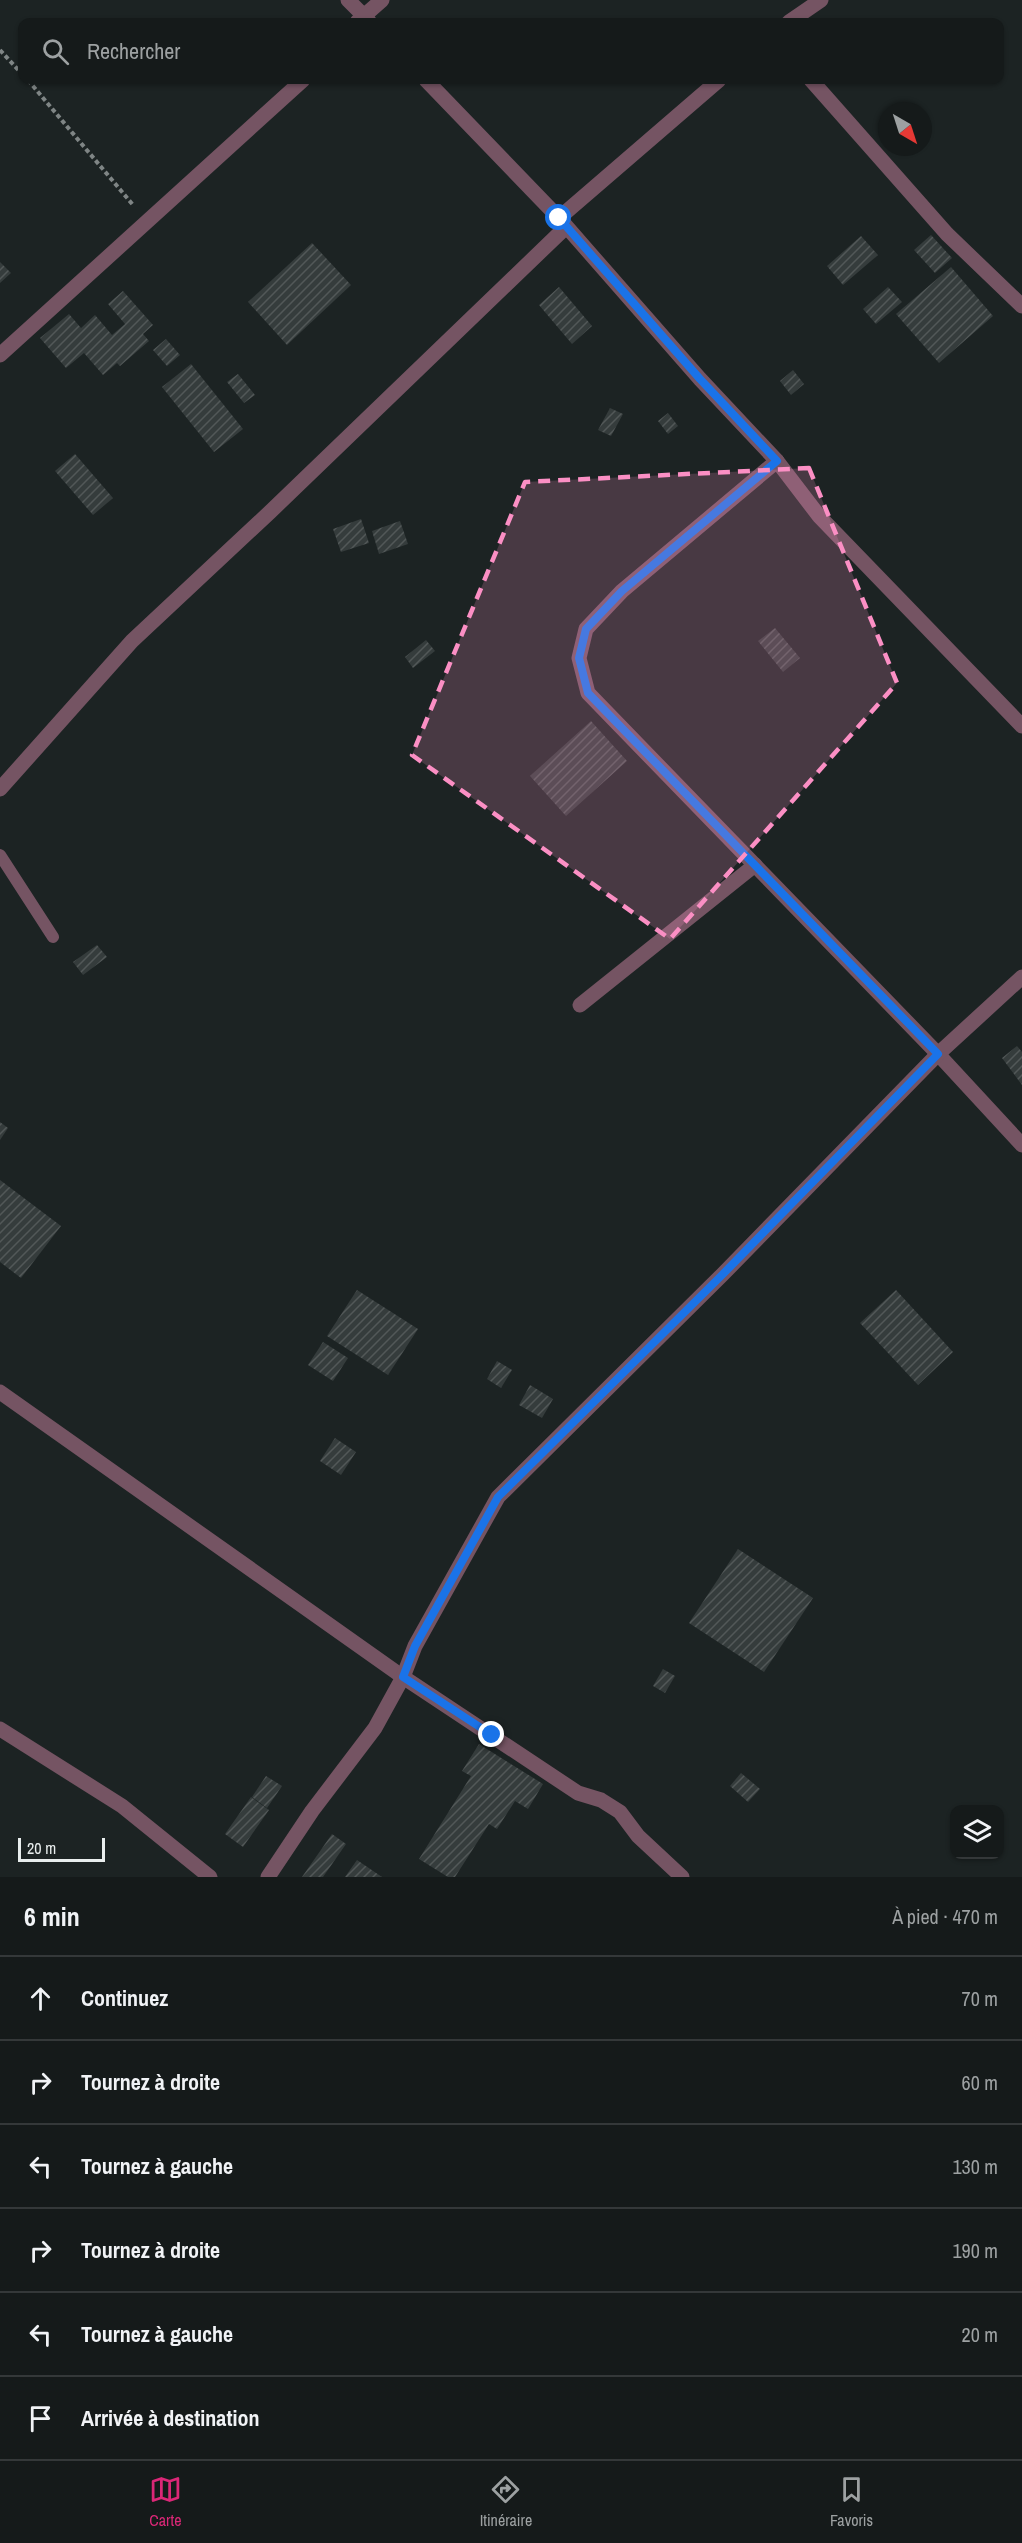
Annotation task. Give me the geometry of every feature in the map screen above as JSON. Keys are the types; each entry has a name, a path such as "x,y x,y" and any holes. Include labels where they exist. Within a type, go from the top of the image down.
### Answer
{"street":[{"path":"348,0 362,18"},
{"path":"366,18 382,0"},
{"path":"795,18 821,0"},
{"path":"0,355 299,84"},
{"path":"430,84 563,222 700,379 777,461 819,516 1022,726"},
{"path":"0,789 132,641 270,512 563,222 715,84"},
{"path":"815,84 947,234 1022,306"},
{"path":"777,461 622,591 586,629 579,658 588,693 938,1054 1022,1145"},
{"path":"580,1005 755,865"},
{"path":"268,1877 312,1811 375,1728 403,1677 415,1646 498,1497 722,1275 938,1054 1022,977"},
{"path":"0,1392 403,1677 578,1793 601,1800 620,1812 638,1836 682,1877"},
{"path":"0,1729 122,1806 210,1877"}],"lane":[{"path":"0,855 53,937"}],"path":[{"path":"0,50 18,70"},
{"path":"31,84 147,222"}],"highlighted area":[{"path":"809,468 897,683 670,939 412,755 525,482"}],"building":[{"path":"931,235 952,258 935,273 914,250"},
{"path":"861,236 878,255 843,285 827,266"},
{"path":"312,243 351,285 287,345 248,302"},
{"path":"0,262 11,273 0,283"},
{"path":"951,267 993,316 939,363 896,314"},
{"path":"559,287 592,326 572,344 539,305"},
{"path":"888,287 902,302 876,324 863,309"},
{"path":"123,291 153,325 143,334 149,341 120,366 117,363 103,375 84,353 66,368 40,338 69,314 81,328 95,315 112,335 125,324 108,304"},
{"path":"166,339 180,355 167,366 153,350"},
{"path":"191,364 243,429 214,452 162,387"},
{"path":"793,370 804,384 791,395 780,381"},
{"path":"238,374 255,395 244,403 227,382"},
{"path":"610,408 623,414 611,436 598,430"},
{"path":"668,413 678,426 668,434 658,421"},
{"path":"75,454 113,498 93,515 55,471"},
{"path":"361,519 369,543 341,552 333,529"},
{"path":"400,521 408,544 379,554 372,531"},
{"path":"775,628 800,658 783,672 758,641"},
{"path":"426,640 435,651 413,668 405,657"},
{"path":"591,721 627,761 566,816 530,776"},
{"path":"97,945 107,957 83,975 73,962"},
{"path":"1017,1046 1022,1052 1022,1085 1002,1058"},
{"path":"0,1122 8,1128 0,1140"},
{"path":"0,1180 61,1226 21,1278 0,1262"},
{"path":"357,1290 418,1329 388,1375 327,1336"},
{"path":"896,1290 953,1352 918,1385 860,1323"},
{"path":"323,1342 348,1358 333,1381 308,1365"},
{"path":"497,1361 512,1370 501,1388 487,1379"},
{"path":"530,1385 553,1399 542,1418 519,1405"},
{"path":"335,1438 356,1452 341,1475 320,1461"},
{"path":"738,1549 813,1598 764,1672 689,1623"},
{"path":"663,1669 675,1676 665,1693 653,1686"},
{"path":"479,1744 543,1784 528,1809 515,1801 497,1829 489,1824 455,1877 448,1877 419,1859 471,1776 462,1771"},
{"path":"741,1773 760,1789 748,1802 730,1786"},
{"path":"266,1776 282,1786 267,1808 252,1797"},
{"path":"251,1797 269,1810 243,1847 225,1834"},
{"path":"332,1834 346,1844 323,1877 302,1877"},
{"path":"357,1860 382,1877 345,1877"}],"route":[{"path":"492,1735 403,1677 415,1646 498,1497 722,1275 938,1054 588,693 579,658 586,629 622,591 777,461 700,379 559,218"}]}
